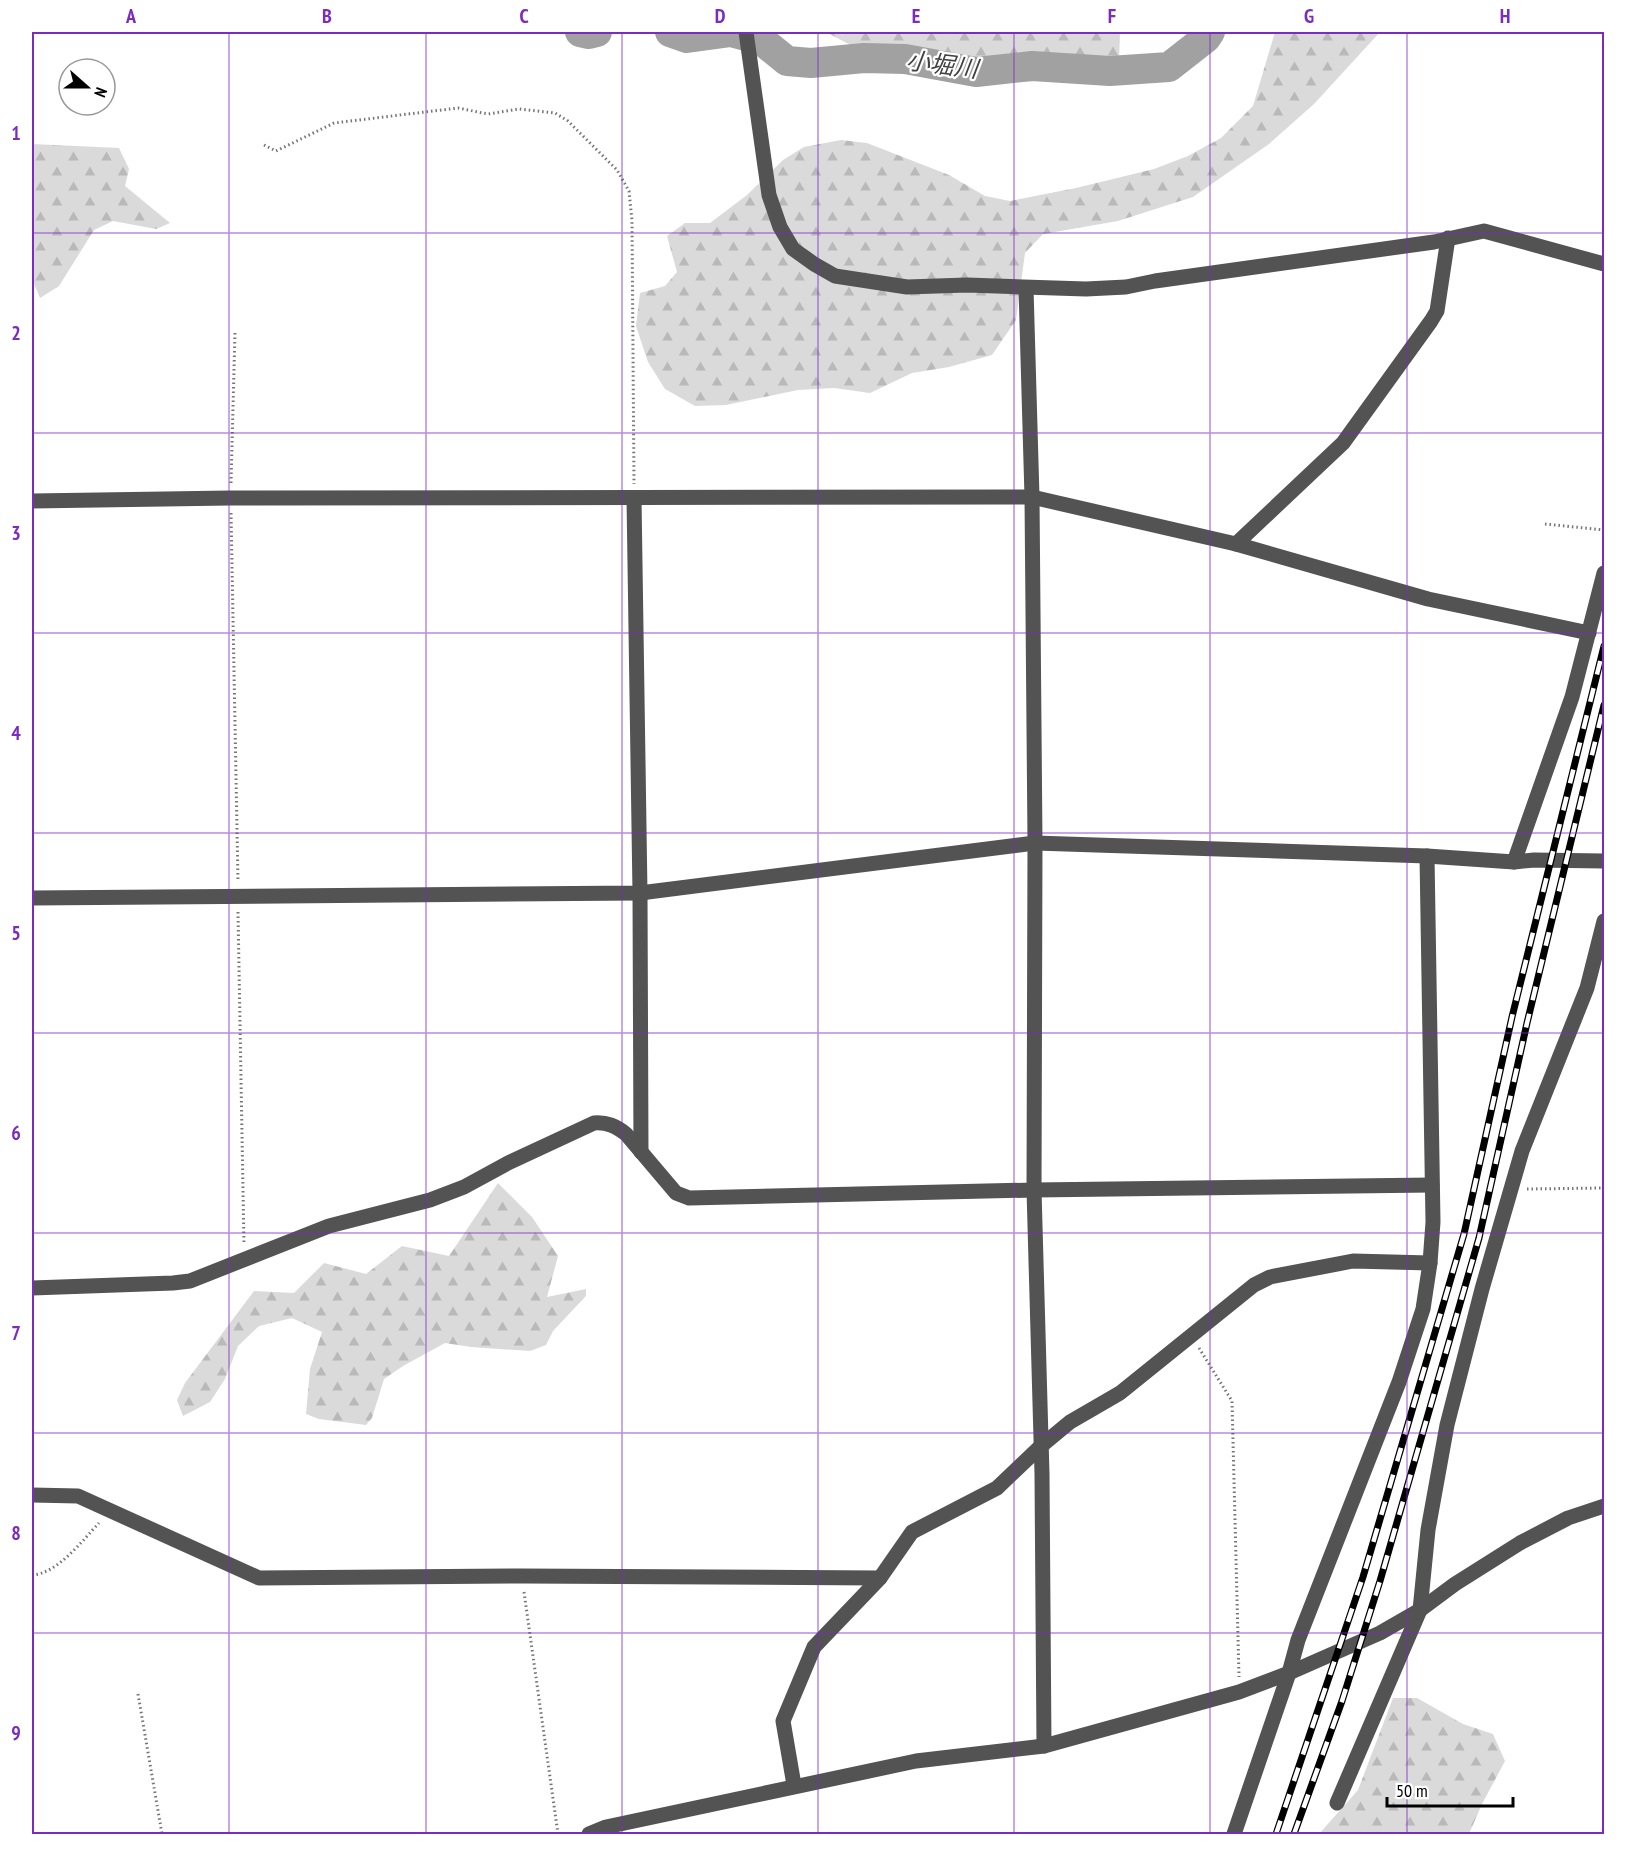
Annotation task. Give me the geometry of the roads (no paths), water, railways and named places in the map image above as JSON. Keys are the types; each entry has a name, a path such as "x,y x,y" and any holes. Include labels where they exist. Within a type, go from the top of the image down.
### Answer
{"street":[{"path":"747,37 769,195 780,227 793,249 835,276 907,287 967,285 1086,289 1126,287 1484,231 1605,264"},
{"path":"1236,544 1342,443 1431,321 1437,310 1448,238"},
{"path":"1026,288 1032,497 1035,843 1034,1190 1041,1446 1044,1746"},
{"path":"32,501 230,498 1032,497 1236,544 1428,599 1589,633"},
{"path":"634,498 641,1152"},
{"path":"1514,862 1572,697 1605,573"},
{"path":"32,898 640,893 1035,843 1427,856 1514,862 1605,861"},
{"path":"1234,1834 1298,1640 1402,1372 1423,1309 1430,1263 1432,1222 1427,856"},
{"path":"1336,1803 1420,1610 1428,1530 1447,1425 1482,1289 1522,1151 1587,988 1605,921"},
{"path":"32,1288 190,1281 329,1226 430,1200 464,1187 508,1163 594,1123 603,1122 617,1127 676,1193 689,1198 1034,1190 1432,1185"},
{"path":"794,1785 783,1721 814,1647 880,1578 912,1532 997,1488 1070,1422 1120,1393 1254,1285 1270,1277 1353,1261 1430,1263"},
{"path":"32,1495 78,1496 259,1578 522,1575 880,1578"},
{"path":"589,1834 606,1827 794,1785 916,1761 1044,1746 1239,1692 1380,1633 1420,1610 1455,1584 1520,1543 1568,1518 1605,1506"}],"waterway":[{"name":"小堀川","path":"580,32 589,34 597,32"},
{"name":"小堀川","path":"670,32 687,38 731,32 761,40 787,61 811,63 864,58 905,59 976,72 1032,66 1110,71 1169,67 1206,38 1210,32"}],"railway":[{"path":"1276,1834 1363,1577 1464,1234 1512,1017 1604,646"},
{"path":"1294,1834 1342,1701 1380,1581 1479,1238 1527,1023 1604,705"}]}
